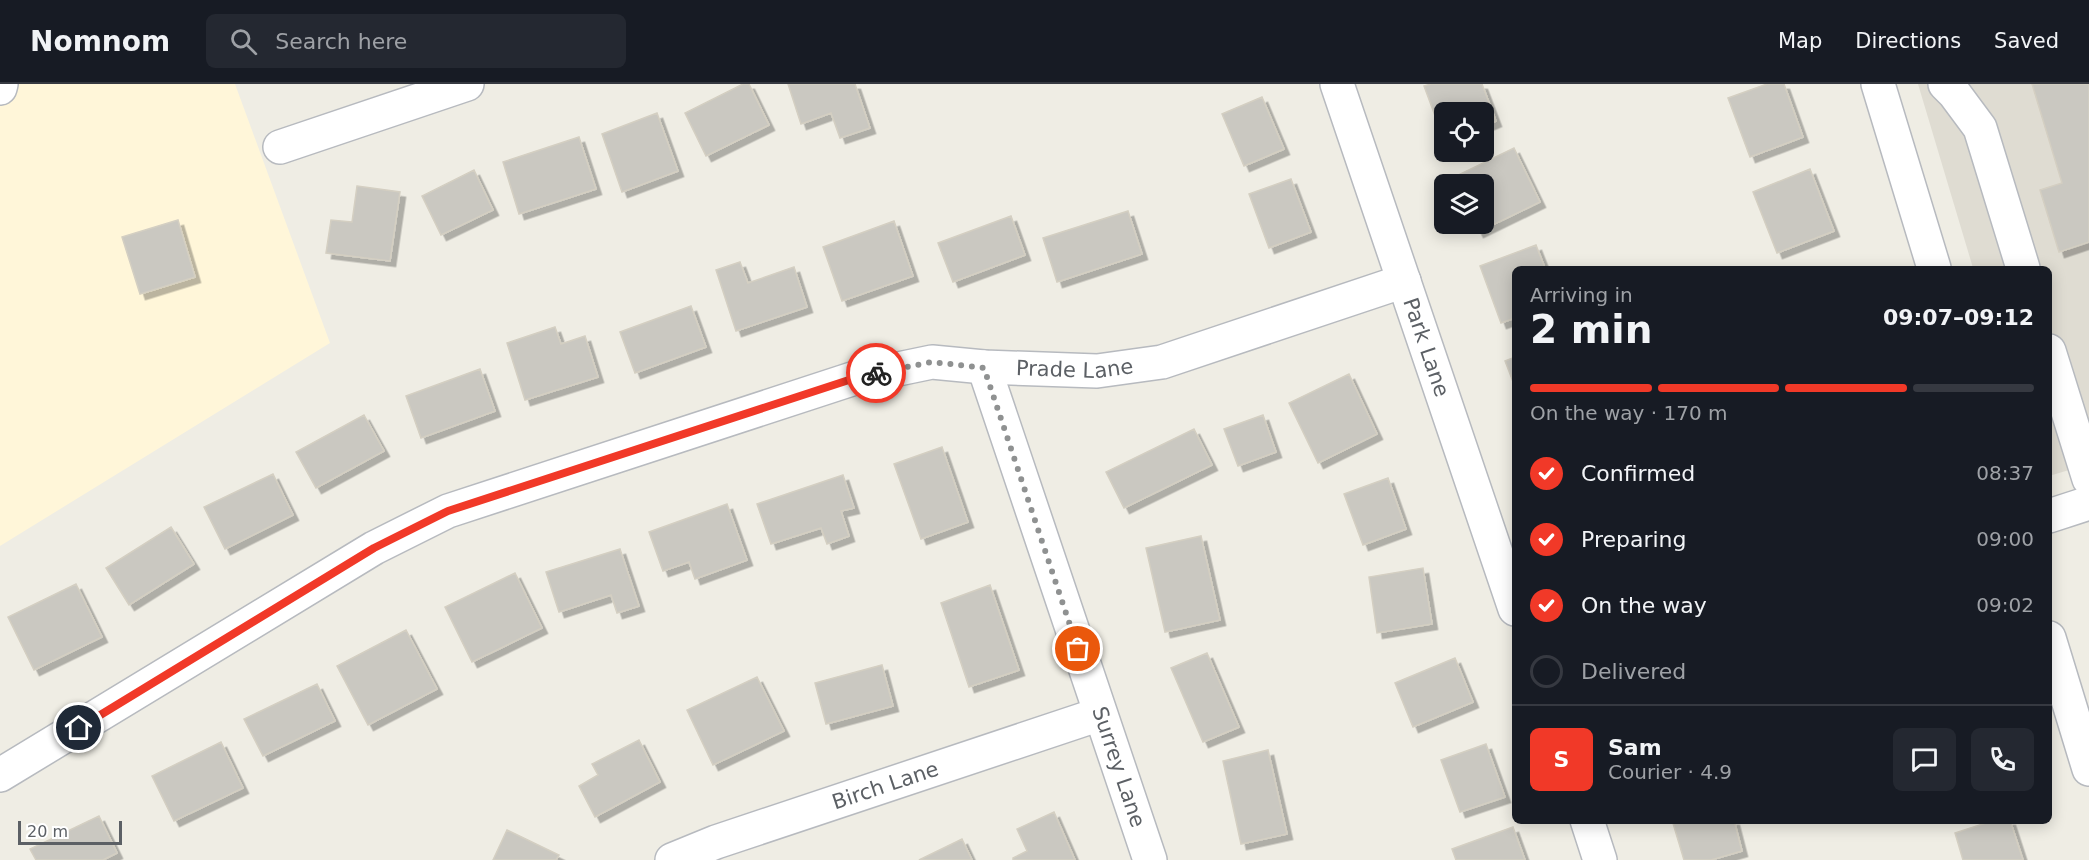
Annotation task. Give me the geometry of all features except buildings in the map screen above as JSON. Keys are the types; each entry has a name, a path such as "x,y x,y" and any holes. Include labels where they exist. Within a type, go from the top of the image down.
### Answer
{"street":[{"name":"Park Lane","path":"1337,84 1512,600"},
{"path":"1878,84 1933,266"},
{"path":"1945,84 1980,128 2022,266"},
{"path":"280,147 452,86"},
{"name":"Prade Lane","path":"0,775 374,548 448,511 855,378 932,362 984,368 1097,370 1162,362 1404,281"},
{"path":"2052,361 2089,479"},
{"name":"Surrey Lane","path":"984,368 1150,860"},
{"path":"2052,515 2089,503"},
{"path":"2052,648 2089,769"},
{"name":"Birch Lane","path":"672,860 727,838 1100,714"},
{"path":"1588,824 1600,860"}],"shaded area":[{"path":"0,84 235,84 330,343 0,546"},
{"path":"1918,84 2089,84 2089,464 2052,475 2052,266 1972,266"}],"way so far":[{"path":"876,373 932,362 984,368 1078,649"}],"route":[{"path":"79,728 374,548 448,511 876,373"}]}
